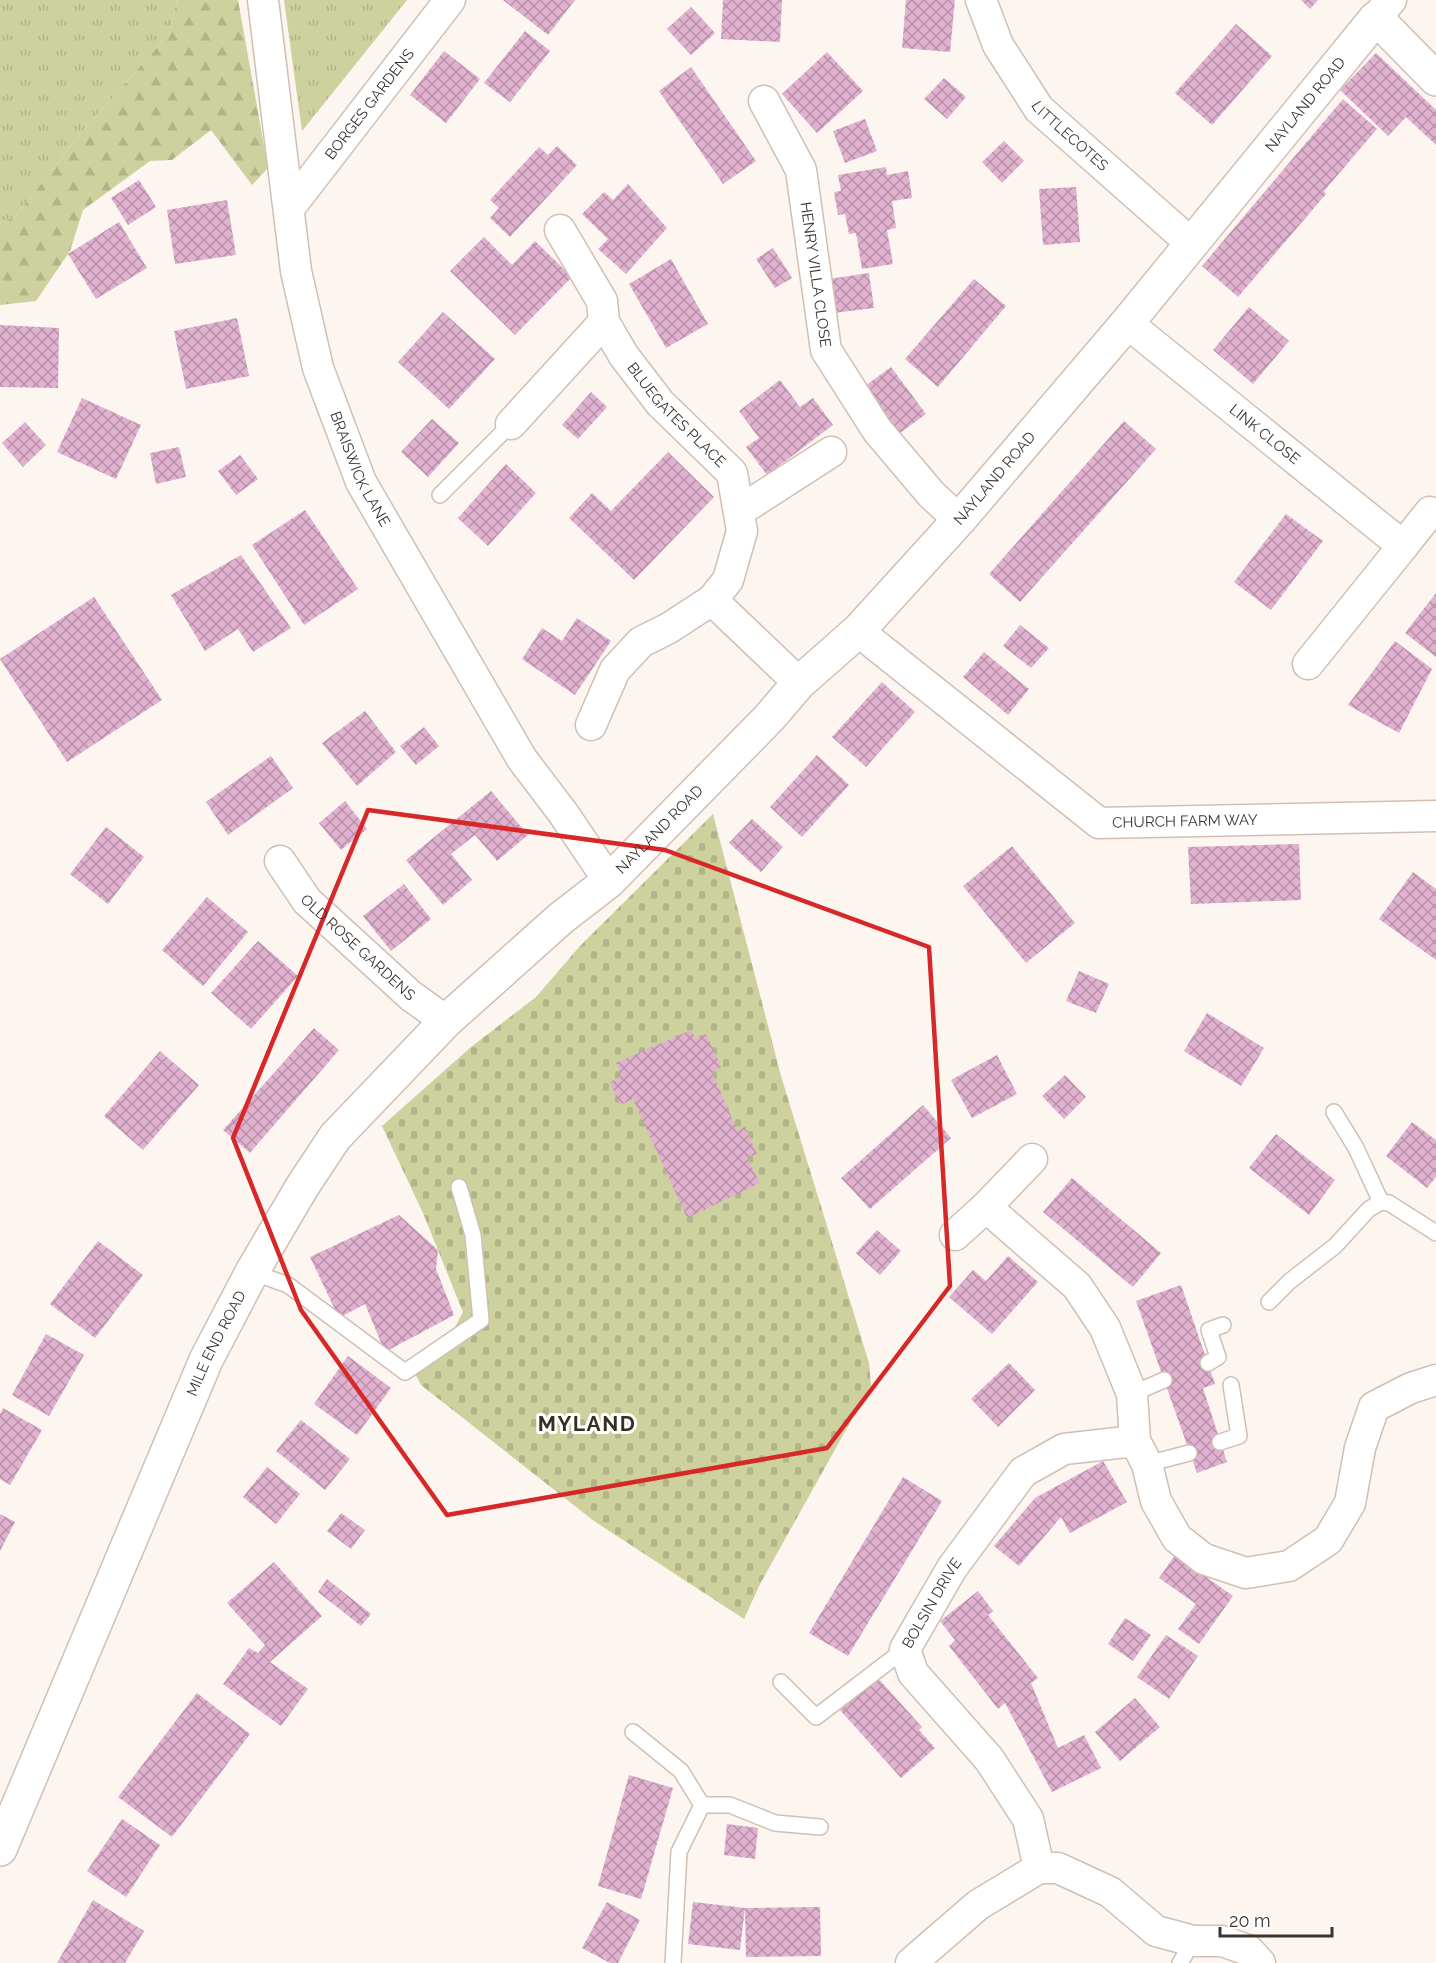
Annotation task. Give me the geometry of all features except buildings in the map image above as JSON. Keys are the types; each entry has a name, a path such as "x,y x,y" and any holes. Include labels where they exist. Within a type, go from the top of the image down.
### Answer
{"street":[{"name":"BRAISWICK LANE","path":"263,0 296,271 318,368 362,482 522,759 563,813 609,881"},
{"name":"BORGES GARDENS","path":"290,207 450,0"},
{"name":"LITTLECOTES","path":"981,0 998,45 1039,109 1192,244"},
{"name":"NAYLAND ROAD","path":"560,919 609,881 769,718 799,683 858,631 959,520 1127,323 1384,9"},
{"path":"1384,9 1436,80"},
{"name":"HENRY VILLA CLOSE","path":"764,101 801,170 826,350 877,430 931,494 959,520"},
{"name":"BLUEGATES PLACE","path":"560,230 602,301 604,322 624,356 660,403 732,473 741,510 742,531 728,580 712,600 669,628 641,642 615,670 591,725"},
{"path":"511,424 604,322"},
{"name":"LINK CLOSE","path":"1127,323 1403,546"},
{"path":"741,510 831,452"},
{"path":"1308,664 1430,512"},
{"path":"712,600 799,683"},
{"name":"CHURCH FARM WAY","path":"858,631 1099,822 1436,816"},
{"name":"OLD ROSE GARDENS","path":"280,861 307,901 411,996 446,1022"},
{"name":"MILE END ROAD","path":"0,1849 207,1360 252,1272 302,1187 335,1137 446,1022 560,919"},
{"path":"955,1235 986,1207 1032,1159"},
{"path":"986,1207 1077,1286 1105,1328 1132,1394 1141,1452 1156,1501 1177,1538 1204,1559 1246,1573 1289,1566 1328,1540 1350,1503 1360,1448 1374,1407 1411,1388 1436,1380"},
{"name":"BOLSIN DRIVE","path":"1039,1868 1028,1819 989,1759 913,1673 904,1648 952,1568 1023,1472 1064,1449 1141,1452"},
{"path":"911,1963 978,1905 1039,1868 1058,1868 1110,1892 1156,1931 1186,1952 1222,1941 1248,1950 1260,1963"}],"lane":[{"path":"440,495 511,424"},
{"path":"1334,1112 1356,1148 1381,1202"},
{"path":"252,1272 288,1286 405,1372 481,1320 473,1235 459,1187"},
{"path":"1269,1302 1290,1281 1335,1246 1369,1209 1381,1202 1389,1203 1436,1233"},
{"path":"1208,1363 1218,1357 1209,1330 1223,1325"},
{"path":"1132,1394 1164,1380"},
{"path":"1220,1442 1239,1436 1232,1385"},
{"path":"1141,1452 1189,1453"},
{"path":"781,1682 816,1717 904,1648"},
{"path":"633,1732 681,1771 702,1805"},
{"path":"702,1805 730,1805 775,1823 820,1827"},
{"path":"673,1963 679,1852 702,1805"}],"highlighted area":[{"path":"368,810 665,850 929,947 950,1286 827,1448 447,1515 301,1310 233,1138"}],"green space":[{"path":"0,0 177,0 169,34 81,133 16,216 0,223"},
{"path":"177,0 238,0 268,168 252,185 211,130 172,160 150,161 83,210 70,251 36,301 0,305 0,223 16,216 81,133 169,34"},
{"path":"284,0 407,0 302,131"},
{"path":"713,814 781,1076 869,1363 871,1385 760,1584 744,1619 594,1521 421,1385 410,1363 448,1340 463,1312 423,1213 382,1126 471,1047 536,997 580,946"}],"district":[{"name":"MYLAND","path":"587,1424"}]}
